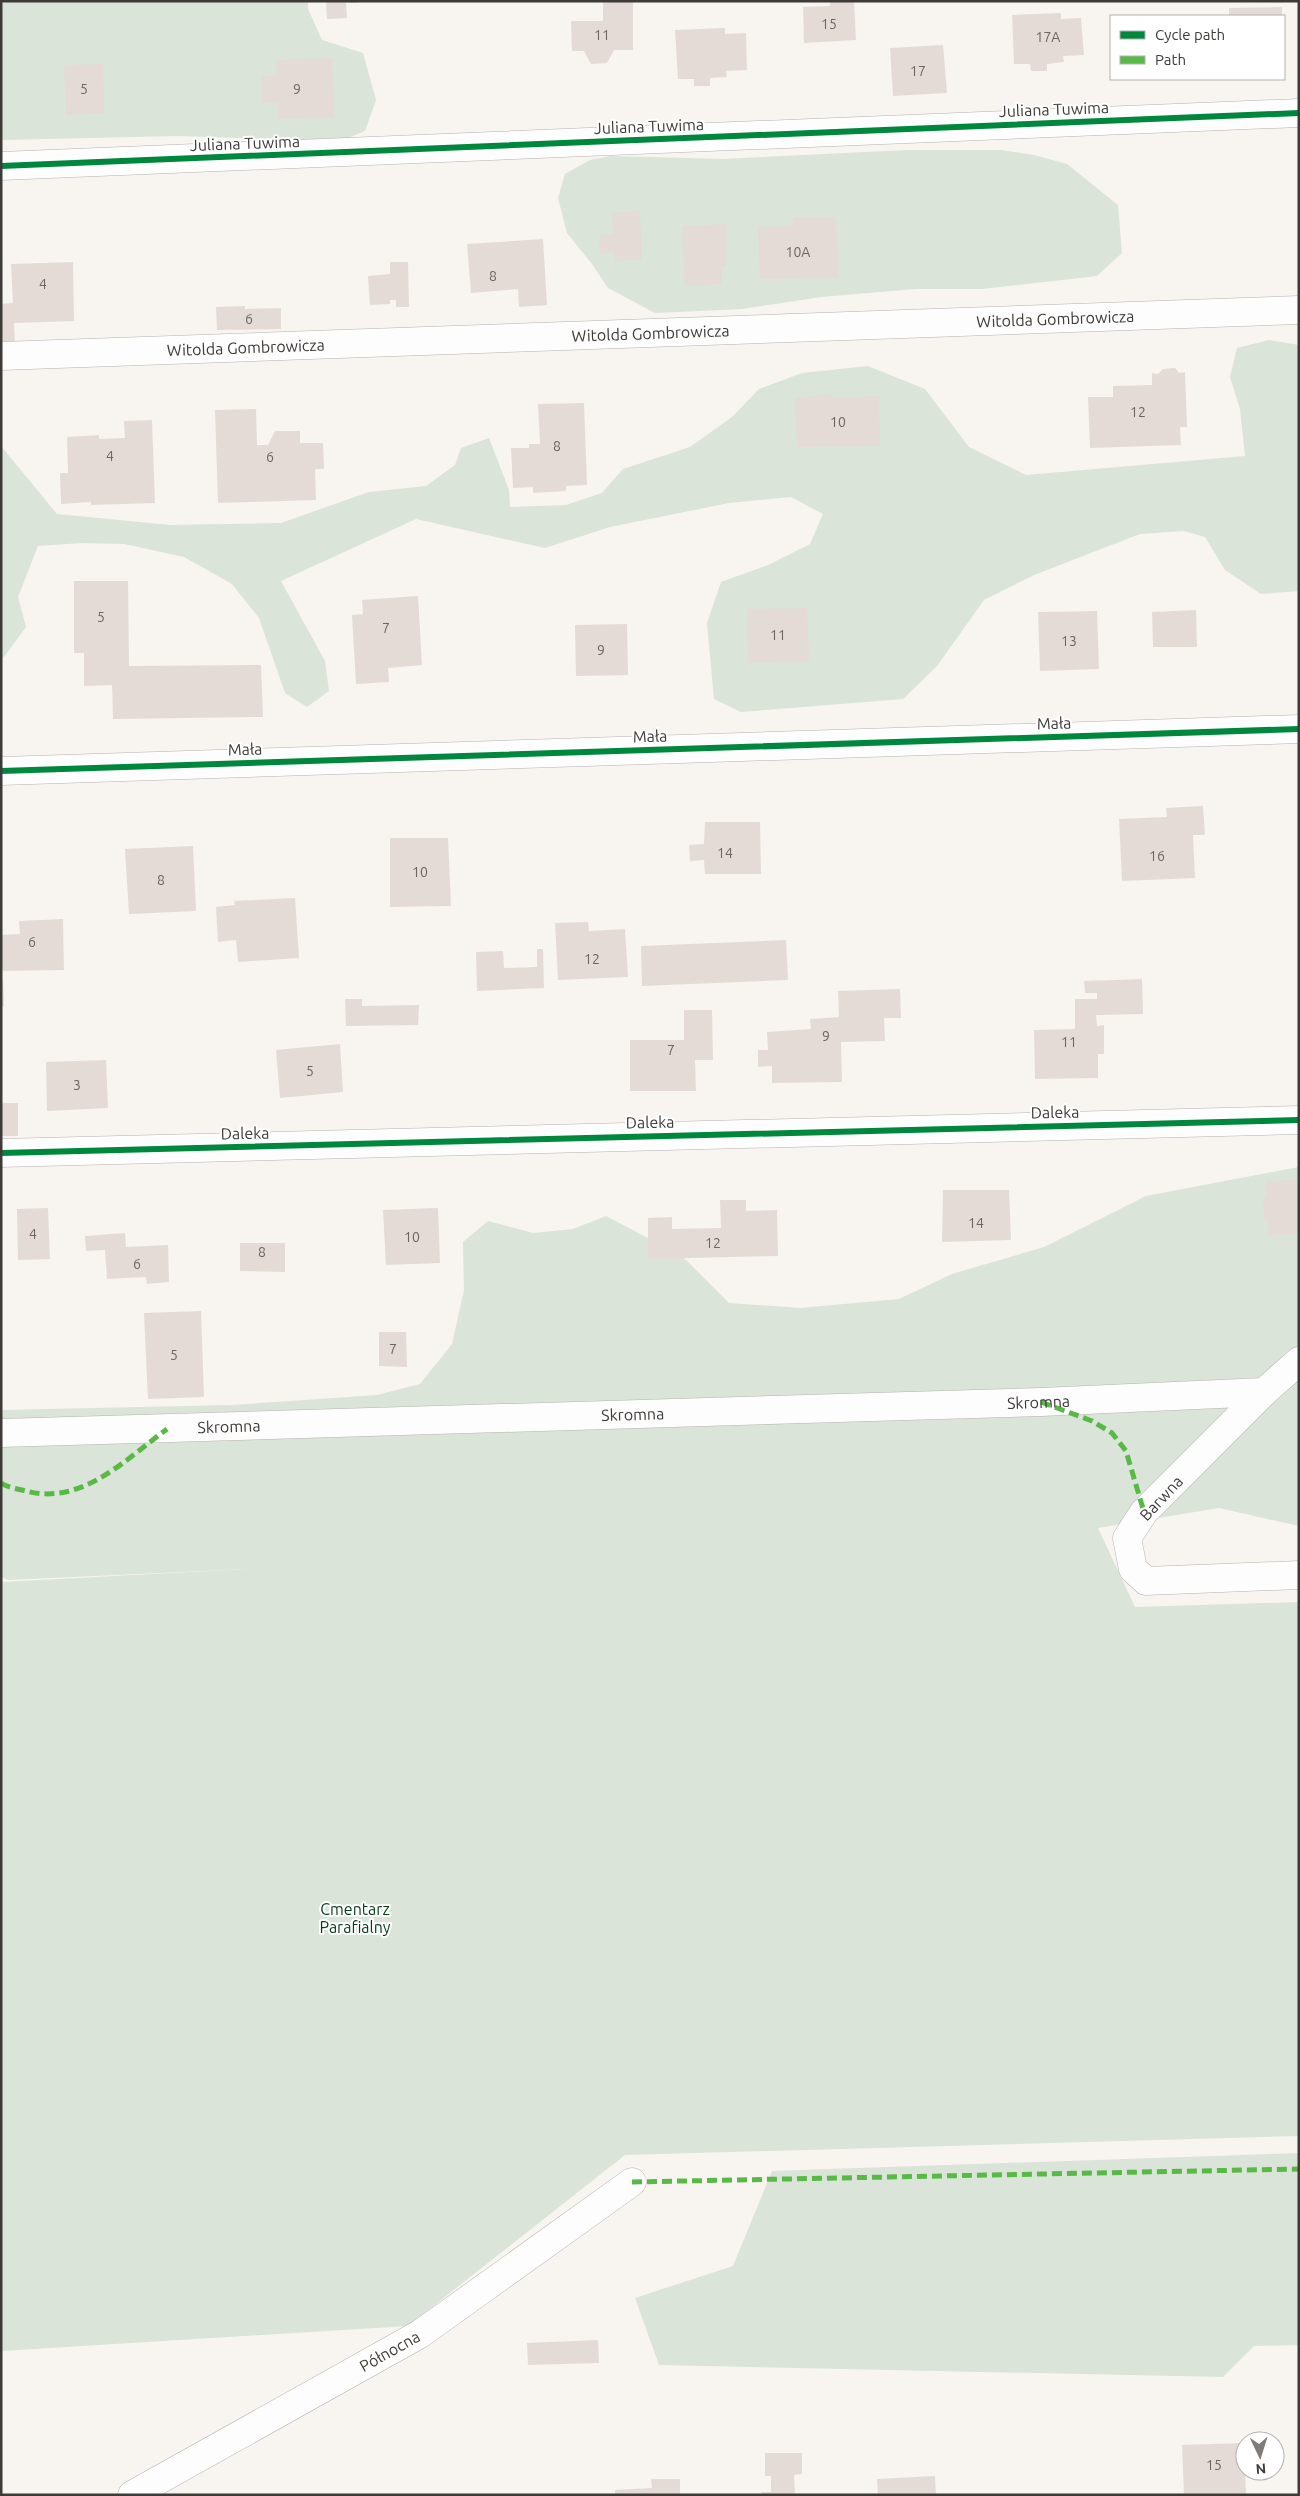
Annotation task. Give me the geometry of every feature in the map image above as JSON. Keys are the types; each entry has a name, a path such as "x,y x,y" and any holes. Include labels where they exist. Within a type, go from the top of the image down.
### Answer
{"street":[{"name":"Juliana Tuwima","path":"1,166 1299,113"},
{"name":"Witolda Gombrowicza","path":"1,356 1299,310"},
{"name":"Mała","path":"1,771 1299,729"},
{"name":"Daleka","path":"1,1153 1299,1120"},
{"name":"Barwna","path":"1299,1361 1264,1392 1144,1512 1128,1538 1132,1569 1146,1581 1299,1576"},
{"name":"Skromna","path":"1,1433 1041,1402 1264,1392"},
{"name":"Północna","path":"132,2495 420,2334 632,2182"}],"green space":[{"path":"1,1 308,1 308,9 322,40 363,53 376,100 365,131 341,141 177,136 1,140"},
{"path":"907,150 1001,150 1034,155 1067,164 1118,205 1122,253 1097,276 982,289 916,289 821,297 742,309 655,313 608,288 592,264 567,233 558,198 565,174 590,160 611,156 723,159"},
{"path":"1269,340 1299,345 1299,591 1261,594 1225,570 1205,537 1184,531 1140,534 1034,575 984,600 937,666 903,699 741,712 714,699 707,623 721,582 768,565 810,544 823,514 791,497 729,503 610,527 545,548 416,519 281,581 325,661 329,691 307,707 285,693 259,618 232,584 184,557 124,544 82,543 38,546 18,597 26,627 1,661 1,446 57,514 170,525 281,523 369,492 426,486 455,465 461,448 489,438 509,490 510,507 566,505 602,493 623,469 690,447 732,417 759,389 802,373 868,366 925,389 969,447 1026,475 1245,456 1240,409 1230,377 1237,348"},
{"name":"Cmentarz Parafialny","path":"1299,1167 1299,1526 1219,1508 1098,1528 1135,1607 1299,1602 1299,2136 625,2155 408,2326 1,2351 1,1582 247,1569 8,1580 1,1577 1,1410 233,1405 377,1395 420,1384 452,1344 464,1290 463,1242 488,1221 533,1233 573,1229 606,1216 682,1256 729,1303 800,1308 899,1299 952,1274 1044,1247 1146,1196"},
{"path":"1299,2153 1299,2345 1254,2346 1223,2377 659,2365 635,2298 733,2266 772,2171"}],"building":[{"path":"326,1 358,1 358,3 346,3 347,18 327,19"},
{"path":"603,1 633,1 633,50 614,50 607,63 591,64 584,51 572,51 571,21 603,21"},
{"path":"830,1 854,1 856,40 804,43 803,7 830,6"},
{"path":"1282,7 1282,15 1229,15 1229,8"},
{"path":"1061,13 1061,19 1081,18 1084,55 1063,56 1064,62 1047,64 1047,71 1031,71 1030,64 1014,64 1012,15"},
{"path":"725,28 725,34 746,33 747,70 726,71 727,77 710,78 710,86 694,86 694,79 678,79 675,30"},
{"path":"943,45 947,93 893,96 890,48"},
{"path":"332,58 334,117 278,119 277,103 262,103 261,76 277,75 276,60"},
{"path":"103,64 104,113 66,115 64,65"},
{"path":"640,211 642,259 615,261 614,252 600,253 599,235 613,234 612,213"},
{"path":"836,217 838,277 760,279 758,227 793,226 793,218"},
{"path":"725,224 726,266 721,267 722,284 685,286 682,226"},
{"path":"543,239 547,305 519,307 518,289 471,293 467,244"},
{"path":"73,262 74,321 14,323 15,343 1,344 1,304 13,303 11,264"},
{"path":"390,262 408,262 409,307 396,307 396,300 390,300 390,304 370,305 368,276 390,274"},
{"path":"245,306 245,309 281,308 281,329 217,330 216,307"},
{"path":"1175,368 1179,373 1185,372 1187,427 1180,427 1181,445 1090,448 1088,397 1113,397 1113,386 1152,385 1152,373 1158,374 1163,369"},
{"path":"833,394 832,398 879,396 880,446 797,447 795,398"},
{"path":"584,403 587,485 566,486 566,491 533,493 533,487 513,488 511,448 529,448 529,444 540,444 538,404"},
{"path":"256,409 257,445 268,445 275,431 300,431 300,443 323,443 324,469 315,469 316,500 218,503 215,410"},
{"path":"152,420 155,503 91,505 91,502 61,504 60,473 68,473 67,437 99,435 99,439 125,438 124,421"},
{"path":"74,581 128,581 129,666 261,665 263,717 113,719 112,685 84,686 84,653 74,653"},
{"path":"418,596 422,665 388,668 389,682 356,684 352,615 363,614 362,600"},
{"path":"807,608 809,661 748,663 747,609"},
{"path":"1196,610 1197,647 1153,647 1152,612"},
{"path":"1097,611 1099,669 1040,671 1038,612"},
{"path":"627,624 628,675 576,676 575,625"},
{"path":"1203,806 1205,835 1193,835 1195,878 1122,881 1119,819 1167,817 1166,808"},
{"path":"705,822 760,822 761,874 705,874 704,860 690,861 689,845 704,844"},
{"path":"390,838 448,838 451,906 390,907"},
{"path":"193,846 196,911 129,914 125,849"},
{"path":"295,898 299,958 238,962 236,940 218,942 216,907 235,905 234,901"},
{"path":"63,919 64,970 2,971 1,935 20,934 19,921"},
{"path":"588,922 589,931 625,929 628,977 558,980 555,923"},
{"path":"786,940 788,980 642,986 641,946"},
{"path":"537,949 543,949 544,988 477,991 476,952 503,951 504,968 537,967"},
{"path":"1142,979 1143,1014 1096,1015 1097,1026 1104,1025 1104,1054 1098,1054 1098,1078 1035,1079 1034,1030 1075,1029 1075,999 1097,999 1097,993 1085,993 1084,981"},
{"path":"1,981 3,981 4,1006 1,1006"},
{"path":"900,989 901,1018 884,1018 885,1041 841,1042 842,1082 772,1083 772,1066 758,1067 758,1050 768,1050 767,1032 811,1029 810,1019 839,1017 838,991"},
{"path":"345,999 362,999 362,1006 419,1005 418,1025 346,1026"},
{"path":"684,1010 712,1010 713,1060 695,1060 696,1091 630,1091 630,1040 684,1040"},
{"path":"340,1044 343,1092 280,1098 276,1050"},
{"path":"106,1060 108,1108 47,1111 46,1062"},
{"path":"1,1103 18,1103 18,1136 1,1136"},
{"path":"1299,1180 1299,1234 1268,1235 1267,1219 1264,1219 1263,1197 1267,1197 1266,1181"},
{"path":"943,1190 1009,1190 1011,1240 942,1242"},
{"path":"720,1200 746,1200 746,1211 777,1210 778,1256 648,1259 648,1218 672,1217 672,1229 721,1228"},
{"path":"48,1208 50,1259 18,1260 17,1209"},
{"path":"438,1208 440,1263 386,1265 383,1210"},
{"path":"125,1233 126,1247 168,1245 169,1282 147,1284 146,1277 107,1279 105,1250 86,1251 85,1236"},
{"path":"240,1243 285,1243 285,1272 240,1271"},
{"path":"201,1311 204,1397 148,1399 144,1313"},
{"path":"379,1332 406,1332 407,1367 379,1366"},
{"path":"598,2340 599,2363 528,2365 527,2343"},
{"path":"1235,2443 1235,2481 1245,2481 1246,2495 1184,2495 1182,2445"},
{"path":"765,2453 802,2453 802,2474 794,2475 795,2495 761,2495 761,2492 771,2492 771,2476 765,2476"},
{"path":"935,2476 936,2495 878,2495 877,2479"},
{"path":"651,2479 680,2479 680,2495 615,2495 615,2490 652,2488"}],"marked path":[{"path":"1041,1402 1092,1421 1112,1433 1126,1451 1144,1512"},
{"path":"1,1483 17,1489 46,1494 66,1492 102,1477 167,1429"},
{"path":"632,2182 1299,2169"}],"cycle path":[{"path":"1,166 1299,113"},
{"path":"1,771 1299,729"},
{"path":"1,1153 1299,1120"}]}
